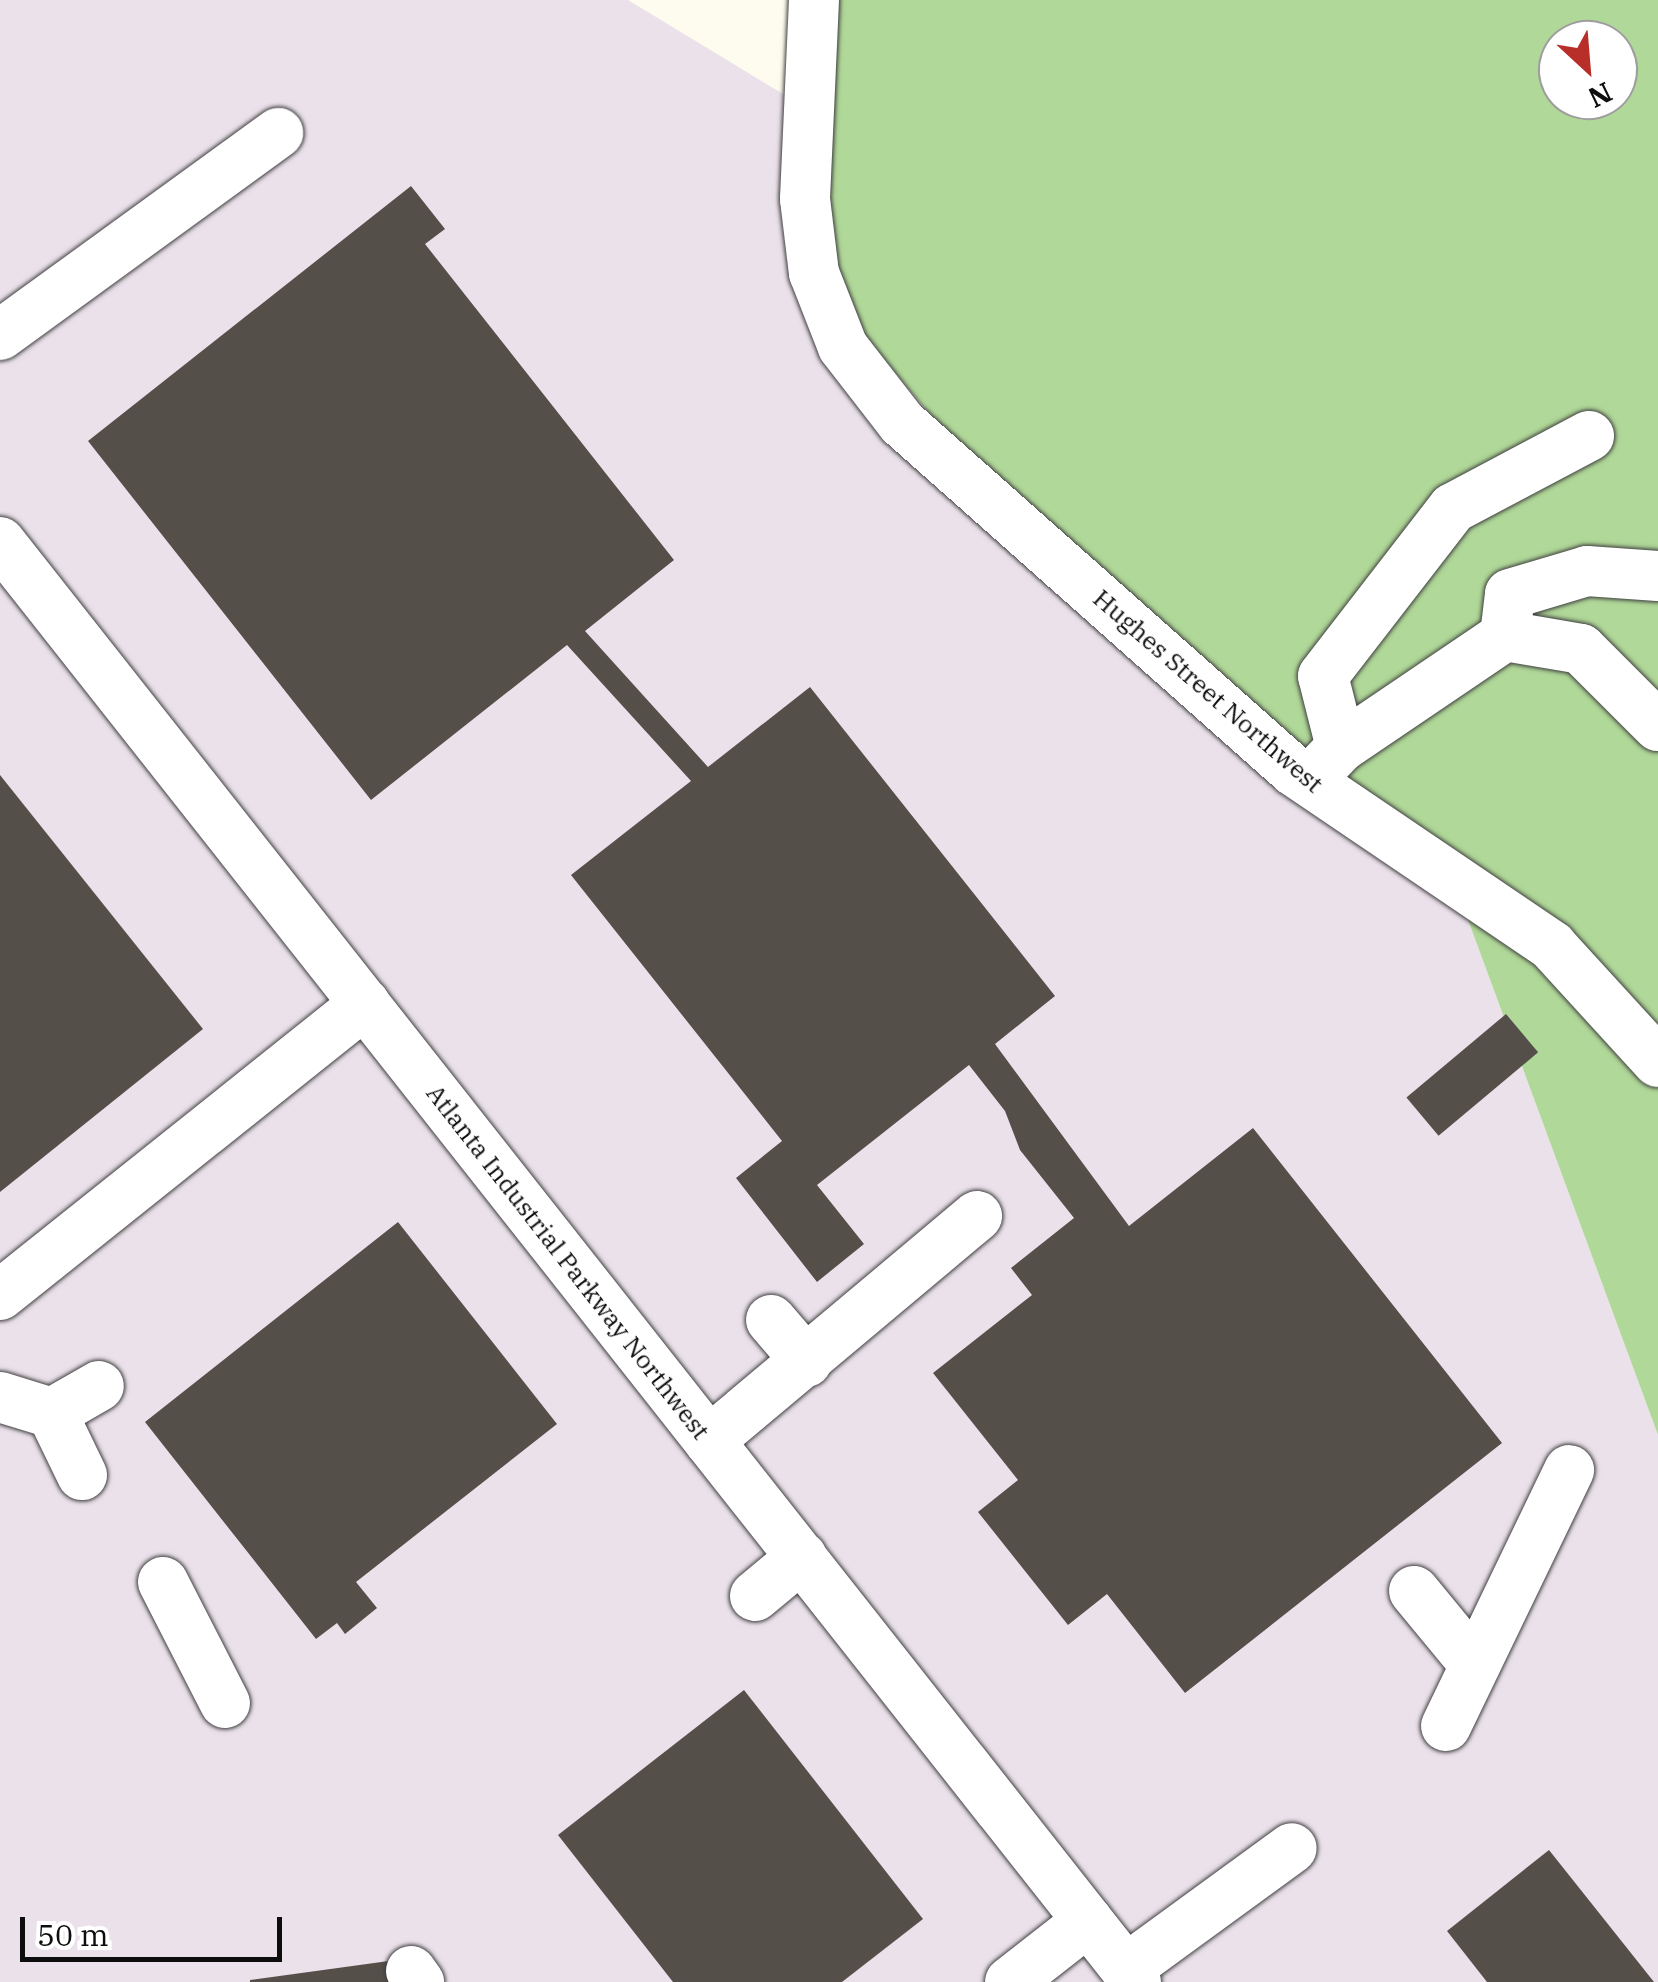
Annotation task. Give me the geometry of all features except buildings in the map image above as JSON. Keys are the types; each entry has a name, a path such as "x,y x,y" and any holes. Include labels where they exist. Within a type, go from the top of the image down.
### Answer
{"street":[{"name":"Hughes Street Northwest","path":"814,0 804,199 814,273 843,348 902,423 1552,946 1658,1062"},
{"path":"9,340 96,241 278,133"},
{"path":"1325,764 1323,676 1453,508 1589,436"},
{"name":"Atlanta Industrial Parkway Northwest","path":"0,542 1131,1976"},
{"path":"1505,636 1510,594 1587,571 1658,576"},
{"path":"1325,764 1505,636 1581,650 1658,726"},
{"path":"0,1295 366,1004"},
{"path":"710,1441 977,1216"},
{"path":"771,1320 807,1362"},
{"path":"52,1413 98,1386"},
{"path":"0,1397 52,1413 82,1476"},
{"path":"1446,1726 1569,1470"},
{"path":"754,1596 802,1558"},
{"path":"163,1582 226,1703"},
{"path":"1414,1591 1474,1665"},
{"path":"1131,1976 1292,1848"},
{"path":"1010,1982 1088,1921"}],"shaded area":[{"path":"0,0 628,0 806,108 1457,890 1658,1435 1658,1982 0,1982"}],"green space":[{"path":"821,0 1658,0 1658,1435 1457,890 1000,497 843,311 806,108"}]}
